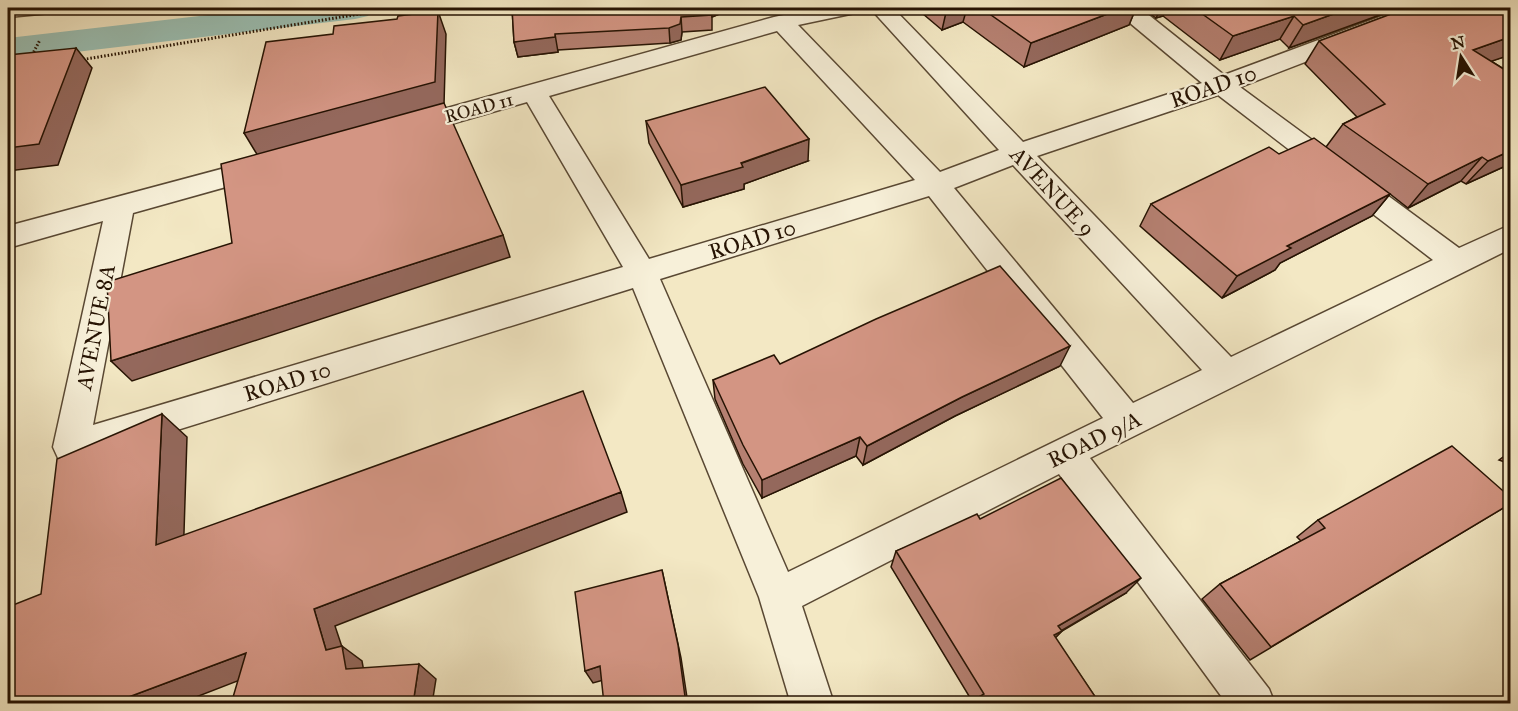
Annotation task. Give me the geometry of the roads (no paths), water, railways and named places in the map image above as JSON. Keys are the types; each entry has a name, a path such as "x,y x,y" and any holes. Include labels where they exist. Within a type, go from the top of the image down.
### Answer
{"street":[{"path":"8,10 42,8"},
{"name":"ROAD 11","path":"385,134 782,22 847,8"},
{"name":"AVENUE 9","path":"881,8 1226,374"},
{"path":"1126,8 1221,85 1457,262"},
{"name":"ROAD 10","path":"71,447 935,184 1017,153 1221,85 1424,8"},
{"path":"782,22 935,184 1128,423"},
{"path":"534,92 642,273 779,597 813,704"},
{"path":"8,237 292,159"},
{"name":"AVENUE 8A","path":"71,447 120,207"},
{"name":"ROAD 9/A","path":"779,597 1065,453 1510,236"},
{"path":"1065,453 1254,704"}],"waterway":[{"path":"8,49 355,8"}]}
